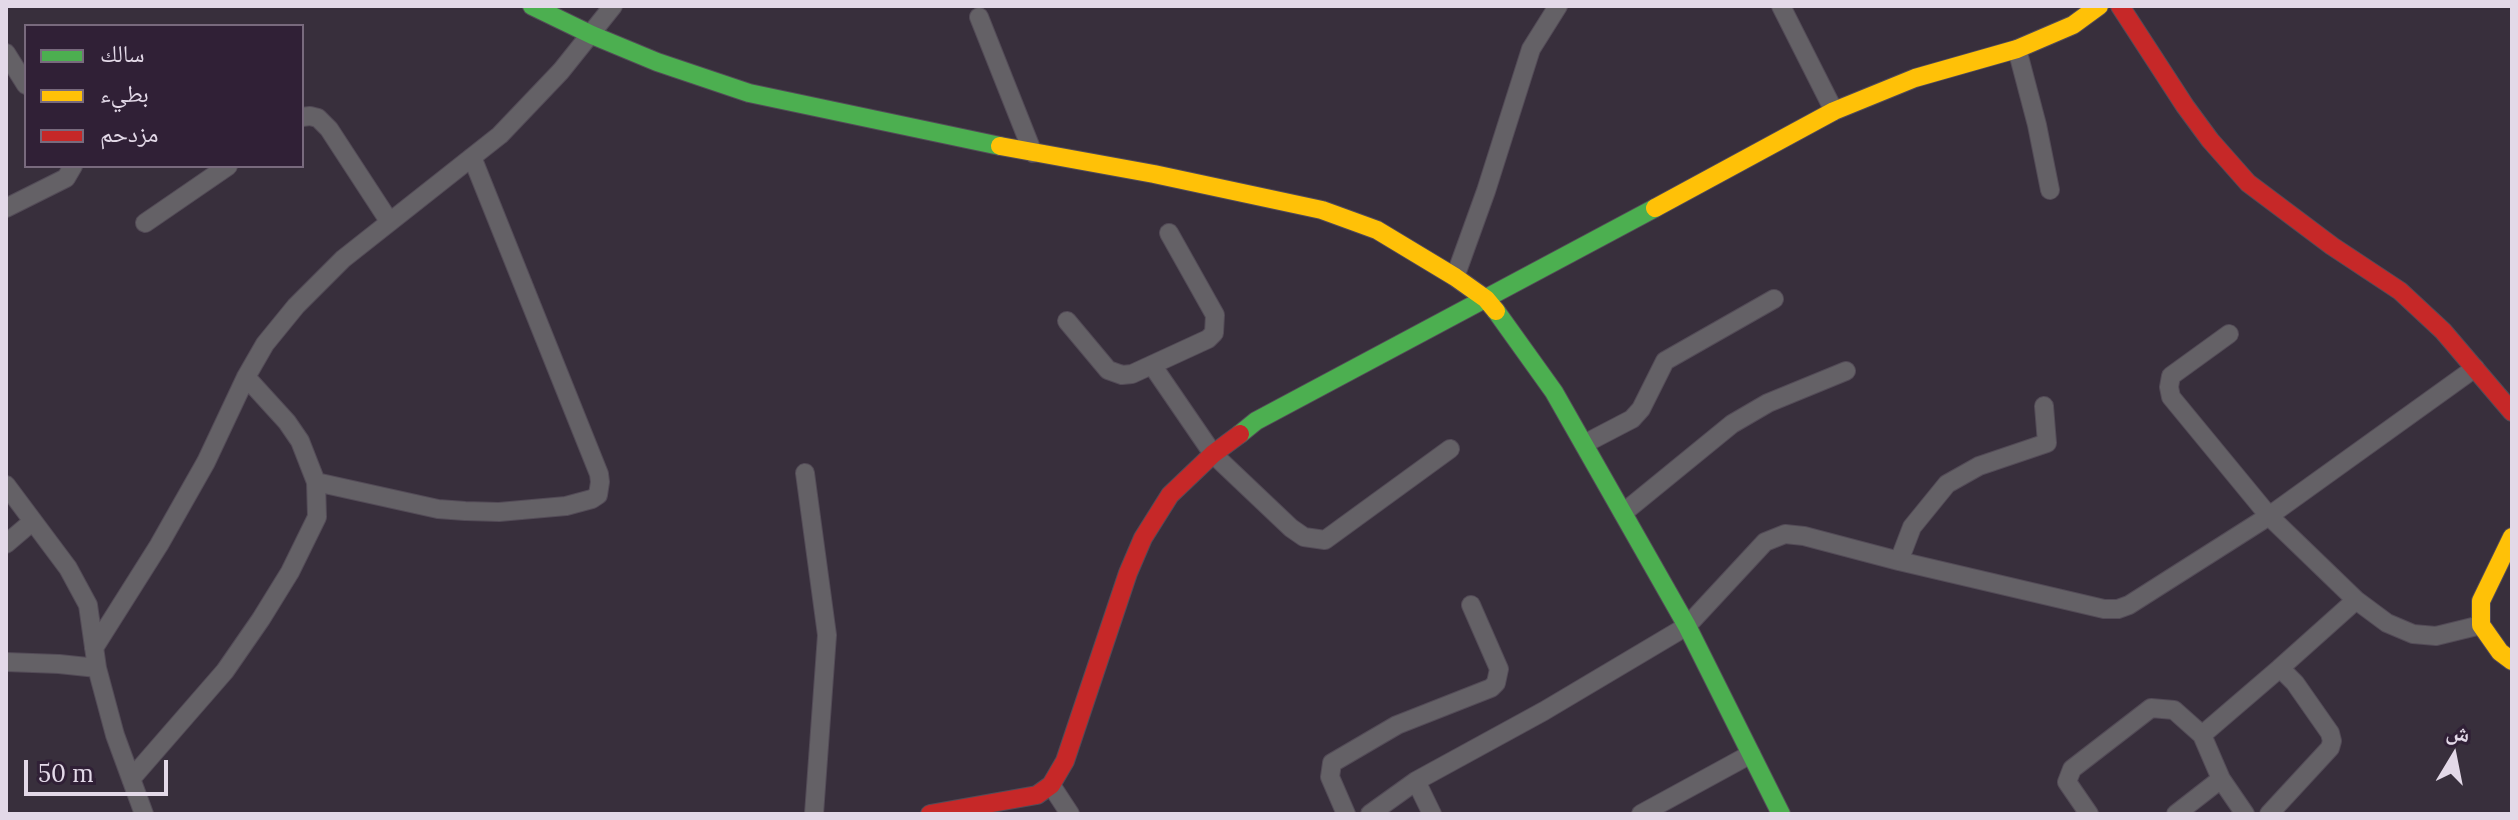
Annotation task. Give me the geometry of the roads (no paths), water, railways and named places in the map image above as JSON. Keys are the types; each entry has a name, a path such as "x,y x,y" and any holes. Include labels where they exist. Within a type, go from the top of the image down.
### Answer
{"street":[{"path":"94,648 159,545 206,462 265,344 296,306 343,259 500,135 592,35 613,6"},
{"path":"1455,277 1531,49 1558,6"},
{"path":"1781,6 1834,111"},
{"path":"930,814 1037,795 1051,785 1065,761 1128,573 1143,538 1170,495 1213,454 1256,421 1834,111 1915,78 2017,49 2073,25 2099,6"},
{"path":"2120,6 2185,106 2248,183 2332,246 2400,291 2443,331 2512,412"},
{"path":"536,7 657,62 749,93 832,113 1170,177 1322,210 1377,230 1455,277 1486,299 1534,360 1687,626 1781,814"},
{"path":"979,17 1033,153"},
{"path":"2017,49 2050,190"},
{"path":"6,53 24,82"},
{"path":"304,117 318,118 329,129 389,221"},
{"path":"316,482 438,509 465,511 499,512 566,506 598,495 599,474 472,157"},
{"path":"6,208 66,178 72,168"},
{"path":"145,223 225,168"},
{"path":"1067,321 1113,374 1132,374 1208,339 1214,333 1215,315 1169,233"},
{"path":"1584,444 1632,419 1641,409 1665,361 1774,299"},
{"path":"2229,334 2171,376 2171,397 2269,516 2356,600 2387,623 2413,634 2436,636 2481,625"},
{"path":"1152,365 1213,454 1304,537 1325,540 1450,449"},
{"path":"1370,814 1416,781 1544,711 1687,626 1765,542 1785,534 1804,536 2104,609 2118,609 2269,516 2475,368"},
{"path":"1623,513 1732,424 1768,403 1846,371"},
{"path":"131,779 216,682 261,619 290,572 317,517 316,482 300,441 246,377"},
{"path":"1899,561 1912,527 1947,484 1979,466 2047,443 2044,406"},
{"path":"805,473 827,635 814,814"},
{"path":"6,485 81,590 88,605 97,668 115,735 144,814"},
{"path":"6,544 33,521"},
{"path":"2512,537 2481,601 2481,625 2495,646 2512,661"},
{"path":"2202,735 2356,600"},
{"path":"1346,814 1330,777 1332,763 1397,725 1491,688 1496,683 1499,669 1471,605"},
{"path":"6,662 97,668"},
{"path":"2269,814 2330,748 2332,741 2330,733 2304,695 2280,668"},
{"path":"2089,814 2067,782 2072,769 2151,708 2174,710 2202,735 2221,779 2245,814"},
{"path":"1641,814 1751,754"},
{"path":"2176,814 2221,779"},
{"path":"1416,781 1432,814"},
{"path":"1051,785 1070,814"}]}
